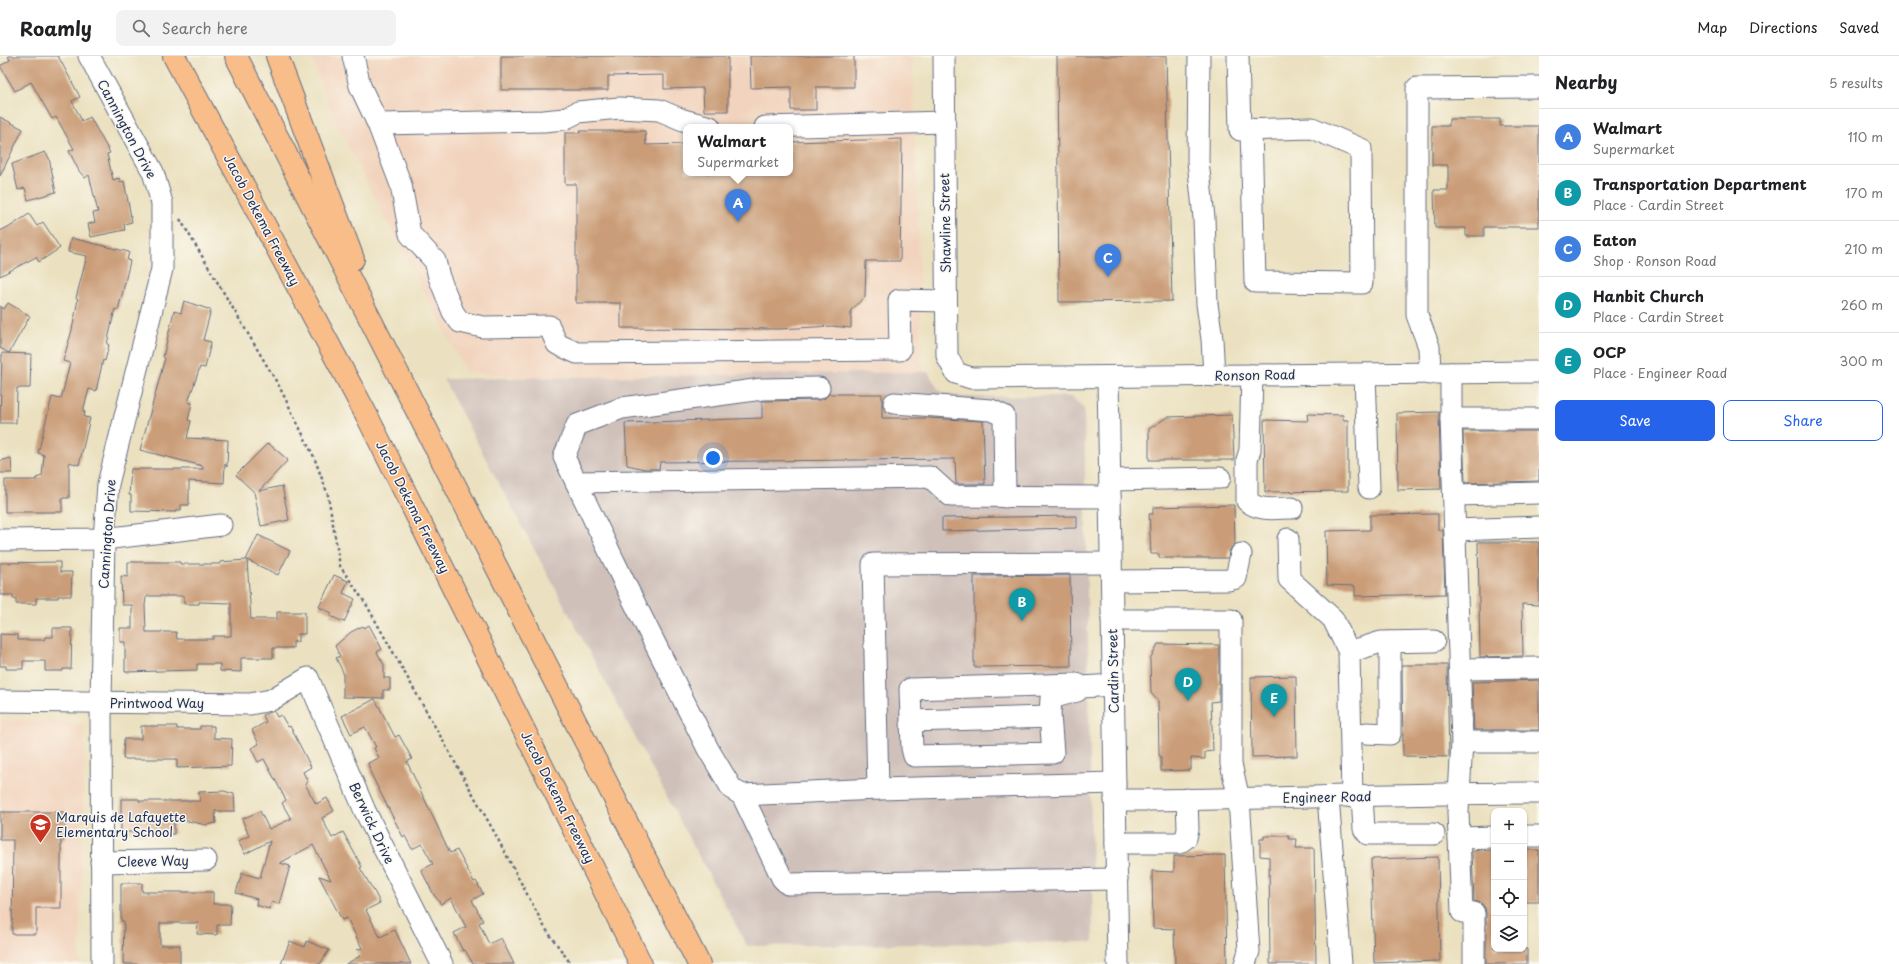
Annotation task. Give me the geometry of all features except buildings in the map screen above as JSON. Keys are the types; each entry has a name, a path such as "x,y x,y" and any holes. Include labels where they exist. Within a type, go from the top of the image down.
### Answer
{"highway":[{"name":"Jacob Dekema Freeway","path":"174,56 366,414 641,964"},
{"path":"236,56 699,964"},
{"path":"277,56 392,360"}],"street":[{"name":"Cannington Drive","path":"89,56 153,172 162,203 162,269 108,484 104,540 101,703 102,964"},
{"path":"354,56 360,86 378,124 401,185 410,234 435,260 439,277 453,312 460,322 483,327 549,326 557,344 577,353 900,350 899,300 946,300"},
{"name":"Shawline Street","path":"944,56 947,356 956,373 971,378"},
{"path":"1199,56 1198,161 1204,218 1207,304 1212,339 1214,376"},
{"path":"1238,56 1240,130 1251,129 1312,128 1361,149 1362,283 1255,282 1251,129"},
{"path":"1430,374 1429,347 1417,315 1417,88 1539,87"},
{"path":"378,124 544,121 564,119 578,112 618,108 659,110 683,120 698,124"},
{"path":"793,126 944,122"},
{"name":"Ronson Road","path":"971,378 1539,372"},
{"path":"1451,373 1451,419 1462,742 1458,793 1459,838 1462,912 1474,912 1474,964"},
{"path":"1365,374 1369,488"},
{"path":"1252,376 1250,450 1247,460 1248,501 1254,506 1262,508 1292,508"},
{"name":"Cardin Street","path":"1108,377 1118,964"},
{"path":"819,388 762,389 622,408 577,425 564,457 626,588 708,750 732,789 742,795 782,878 788,884 1117,878"},
{"path":"894,404 991,410 1004,416 1005,497"},
{"path":"1451,419 1539,419"},
{"path":"576,482 930,477 951,496 1005,497 1220,478"},
{"path":"1454,495 1539,494"},
{"path":"0,540 104,540 221,525"},
{"path":"1455,530 1539,528"},
{"path":"1288,538 1289,578 1333,620 1349,652 1357,797 1364,829 1368,834 1434,834"},
{"path":"878,789 873,564 1112,572 1228,580 1236,578 1241,554"},
{"path":"1112,620 1231,620 1231,764 1240,799 1249,951 1245,964"},
{"path":"1349,652 1381,642 1434,642"},
{"path":"1366,733 1390,734 1390,642"},
{"path":"1460,669 1539,668"},
{"name":"Printwood Way","path":"0,701 250,704 270,700 308,678"},
{"name":"Berwick Drive","path":"308,678 365,811 442,964"},
{"path":"1082,687 1077,691 1051,698 1050,717 1053,753 914,756 910,689 1077,684 1082,687 1113,685"},
{"path":"911,721 1050,717"},
{"path":"1462,742 1539,742"},
{"name":"Engineer Road","path":"742,795 878,789 1115,791 1187,799 1357,797 1458,793 1539,793"},
{"path":"1328,797 1340,964"},
{"path":"1116,843 1179,843 1186,838 1188,829 1187,799"},
{"path":"1527,836 1539,836"},
{"path":"1459,838 1491,837"},
{"name":"Cleeve Way","path":"101,862 206,860"}],"path":[{"path":"177,215 186,227 278,386 314,457 328,495 340,566 366,604 492,828 544,928 571,964"}],"shaded area":[{"path":"311,56 913,56 922,372 530,378 466,372 334,119"},
{"path":"928,372 938,389 943,393 964,397 1064,396 1072,397 1084,408 1093,942 747,946 443,379"},
{"name":"Marquis de Lafayette Elementary School","path":"0,720 85,724 79,964 0,964"}],"place":[{"name":"Walmart","path":"738,222"},
{"name":"Eaton","path":"1108,277"},
{"name":"Transportation Department","path":"1022,621"},
{"name":"Hanbit Church","path":"1188,701"},
{"name":"OCP","path":"1274,717"},
{"name":"Marquis de Lafayette Elementary School","path":"41,844"}]}
